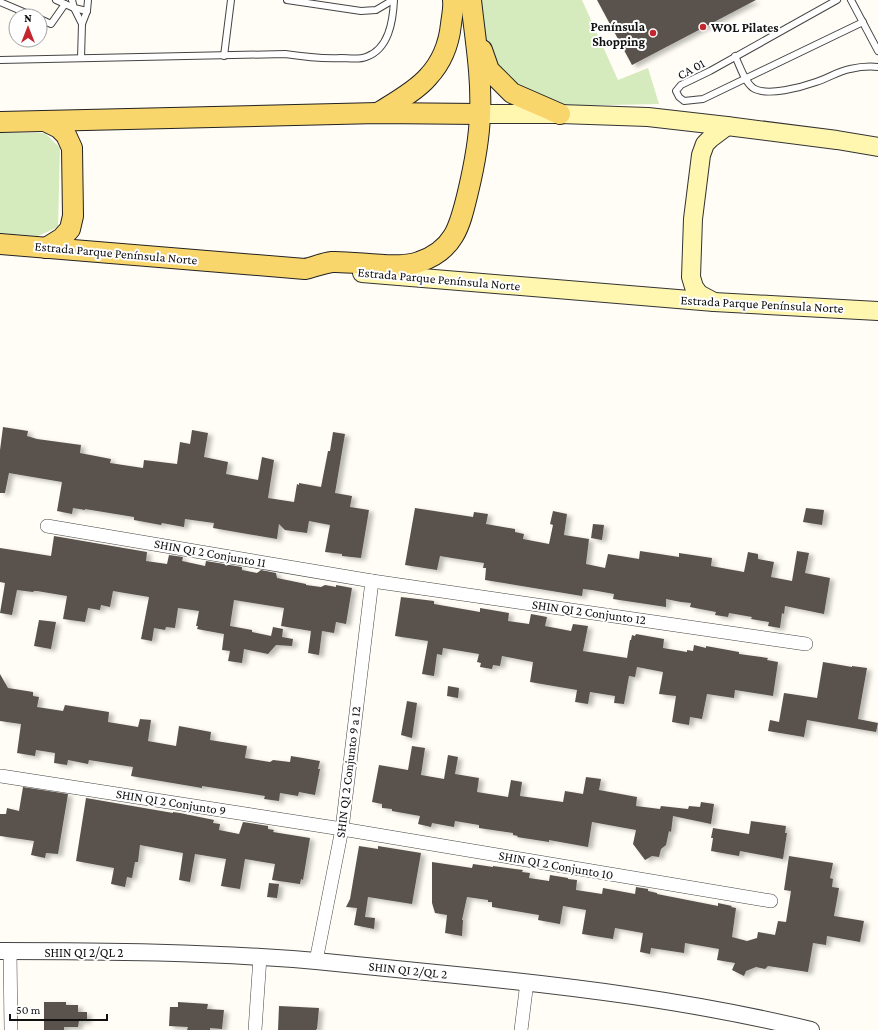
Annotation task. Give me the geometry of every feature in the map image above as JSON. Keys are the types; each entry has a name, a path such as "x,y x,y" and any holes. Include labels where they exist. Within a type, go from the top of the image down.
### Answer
{"main road":[{"path":"378,113 406,95 428,78 444,52 450,32 454,5 453,0"},
{"path":"305,269 331,262 401,265 418,263 434,256 446,246 454,236 460,225 470,185 478,141 480,114 479,74 471,0"},
{"path":"473,25 489,70 512,93 560,114"},
{"path":"0,122 378,113 560,114 648,117 837,140 878,147"},
{"path":"46,248 62,238 70,229 73,216 72,148 66,135 47,122"},
{"path":"714,302 699,294 694,287 691,277 693,219 701,155 705,144 727,126"},
{"name":"Estrada Parque Península Norte","path":"0,244 714,302 878,311"}],"street":[{"name":"SHIN QI 2 Conjunto 11","path":"47,526 372,581"},
{"name":"SHIN QI 2 Conjunto 12","path":"372,581 806,644"},
{"name":"SHIN QI 2 Conjunto 9 a 12","path":"316,961 342,829 372,581"},
{"name":"SHIN QI 2 Conjunto 9","path":"1,776 342,829"},
{"name":"SHIN QI 2 Conjunto 10","path":"342,829 771,901"},
{"name":"SHIN QI 2/QL 2","path":"5,951 137,952 316,961 527,982 653,1000 729,1013 795,1028 811,1030"},
{"path":"5,951 11,1030"},
{"path":"255,1030 260,957"},
{"path":"521,1030 527,982"}],"lane":[{"path":"56,0 74,8 87,11"},
{"path":"72,0 74,8 82,24"},
{"path":"81,58 82,24 87,11 88,0"},
{"path":"224,56 230,0"},
{"path":"287,0 362,11 376,10 393,0"},
{"path":"0,60 285,54 317,59 365,58 376,52 385,41 391,28 393,0"},
{"name":"CA 01","path":"837,0 710,71 681,85 676,91 679,97 684,101 704,99 862,22"},
{"path":"851,0 878,51"},
{"path":"0,2 14,8"},
{"path":"48,23 51,24 65,4"},
{"path":"736,56 745,78 752,87 759,90 777,91 816,82 850,69 878,67"}],"green space":[{"path":"479,0 582,0 618,80 648,68 659,104 561,106 524,91 495,68 480,27"},
{"path":"0,133 45,133 60,148 58,227 38,236 0,233"}],"building":[{"name":"Península Shopping","path":"597,0 756,0 632,65"},
{"path":"3,427 28,431 27,436 37,439 81,445 80,453 111,459 110,463 143,468 144,460 177,464 180,442 190,444 192,430 208,433 204,457 228,462 226,474 258,480 262,457 274,460 268,498 294,502 297,484 299,485 299,483 321,487 333,432 345,434 335,493 352,496 350,507 369,510 361,558 325,552 330,525 309,521 307,533 285,530 279,524 277,539 213,528 214,523 185,519 184,527 162,523 161,525 134,520 134,517 85,509 73,508 72,514 57,511 62,482 9,473 5,493 0,493 0,450"},
{"path":"415,508 473,517 474,512 488,514 486,524 515,529 515,532 524,534 523,539 549,544 553,525 550,524 553,511 567,514 564,535 589,539 586,564 605,568 608,554 639,559 640,551 679,557 679,553 712,558 711,566 744,572 748,552 758,554 758,559 774,562 771,577 792,581 797,551 809,553 805,573 830,578 824,614 785,606 784,614 782,613 780,628 768,626 769,622 751,619 752,617 729,613 728,617 715,615 716,612 690,607 691,603 666,599 666,607 613,599 614,594 592,590 583,589 582,596 485,580 486,568 483,568 484,563 440,556 437,570 405,565"},
{"path":"806,508 824,510 822,525 803,522"},
{"path":"593,524 604,525 602,540 591,538"},
{"path":"54,536 147,552 146,561 167,564 169,555 183,557 182,561 205,566 206,561 242,567 242,570 257,573 261,570 276,573 277,578 306,585 321,587 325,585 336,587 336,585 352,588 346,624 336,622 334,633 322,631 319,655 308,653 311,631 281,626 284,608 234,600 230,626 252,630 252,632 271,636 273,627 283,629 282,637 293,639 292,646 276,645 268,654 244,649 242,663 228,661 230,651 222,650 224,634 197,629 198,626 196,626 199,611 178,608 175,628 166,627 165,630 154,628 152,641 141,639 149,597 113,591 110,607 101,605 100,610 88,608 85,622 63,619 67,596 37,591 17,590 12,615 0,613 5,583 0,582 0,548 51,556"},
{"path":"401,597 434,601 434,604 480,612 480,608 509,613 508,621 529,624 531,614 547,617 545,626 571,631 573,624 588,626 583,651 627,658 630,640 632,635 635,636 636,634 664,639 663,648 687,652 687,650 693,651 694,645 706,648 706,646 739,652 739,654 768,658 767,660 778,662 773,696 735,690 734,698 707,694 702,719 690,717 689,725 672,722 676,696 659,694 663,672 637,667 635,677 629,676 624,704 614,703 615,696 590,692 588,704 575,702 577,690 530,682 533,662 502,656 500,666 493,665 492,669 480,667 481,663 477,662 479,654 443,648 442,655 437,654 434,676 422,674 428,641 395,636"},
{"path":"39,620 56,622 51,649 34,646"},
{"path":"823,662 867,668 858,719 878,723 876,732 807,720 804,737 768,731 770,720 779,722 784,693 817,698"},
{"path":"0,674 8,688 33,692 33,696 39,697 37,707 63,711 65,705 109,712 108,722 138,727 140,719 151,720 148,741 176,746 179,726 211,732 210,740 247,746 245,758 270,762 273,760 290,762 291,756 320,761 315,795 299,792 298,796 280,793 279,801 264,799 265,796 202,786 202,788 131,776 133,767 89,760 88,764 68,760 67,765 54,763 55,753 36,750 35,756 17,753 21,724 0,721"},
{"path":"448,686 459,688 458,698 447,696"},
{"path":"407,701 417,703 412,738 401,735"},
{"path":"412,746 425,748 421,775 444,779 448,755 458,757 455,774 479,778 477,792 508,797 511,780 522,782 520,796 563,802 565,791 583,794 586,777 601,779 599,790 637,797 636,806 660,809 661,806 688,809 689,806 700,807 701,802 714,804 711,824 673,816 671,832 669,831 666,845 661,849 659,857 652,856 645,860 633,844 636,830 592,822 588,847 549,840 549,842 517,837 518,836 513,835 513,833 479,828 479,825 455,821 454,827 432,823 431,827 418,824 420,816 392,811 392,809 382,808 382,804 372,802 379,765 408,770"},
{"path":"23,787 68,794 58,854 46,853 45,858 31,855 34,841 0,836 0,814 6,814 7,808 19,811"},
{"path":"86,798 214,820 213,823 220,824 219,830 239,834 243,822 268,826 268,829 274,830 273,832 310,838 303,880 301,879 300,884 272,880 275,864 245,859 240,889 221,886 226,859 195,854 190,882 179,880 183,853 140,845 138,862 135,862 132,878 127,877 125,887 111,884 114,868 76,861"},
{"path":"751,821 786,826 785,833 787,833 783,859 740,851 739,856 711,851 713,828 749,834"},
{"path":"359,846 378,849 378,846 421,853 412,904 368,897 365,917 375,918 374,929 354,925 357,908 346,907 350,899"},
{"path":"789,856 833,863 830,878 833,879 832,887 839,888 834,916 864,921 860,942 827,936 826,945 813,943 808,972 768,966 765,969 756,967 746,971 744,976 732,970 735,963 717,960 719,949 685,943 684,953 651,948 650,954 640,952 643,933 615,928 613,939 582,934 586,910 563,906 560,924 538,920 539,915 492,907 492,902 488,902 488,900 467,897 462,920 462,936 445,933 447,915 435,913 432,903 432,862 472,868 473,864 493,866 523,870 522,872 530,873 529,878 549,881 550,875 577,880 576,890 602,894 603,888 635,894 636,887 648,889 648,891 657,894 718,906 718,903 732,906 731,907 736,908 732,937 747,941 757,938 758,932 775,935 778,921 786,922 791,891 784,890"},
{"path":"269,883 279,884 277,898 267,897"},
{"path":"44,1002 66,1002 66,1005 78,1005 78,1012 87,1012 87,1021 79,1021 78,1027 64,1027 64,1030 44,1030"},
{"path":"178,1002 208,1004 207,1009 224,1010 222,1029 210,1028 210,1030 187,1030 188,1027 169,1026 170,1007 178,1007"},
{"path":"279,1006 319,1008 317,1029 278,1030"}],"place":[{"name":"WOL Pilates","path":"703,27"},
{"name":"Península Shopping","path":"653,33"}]}
